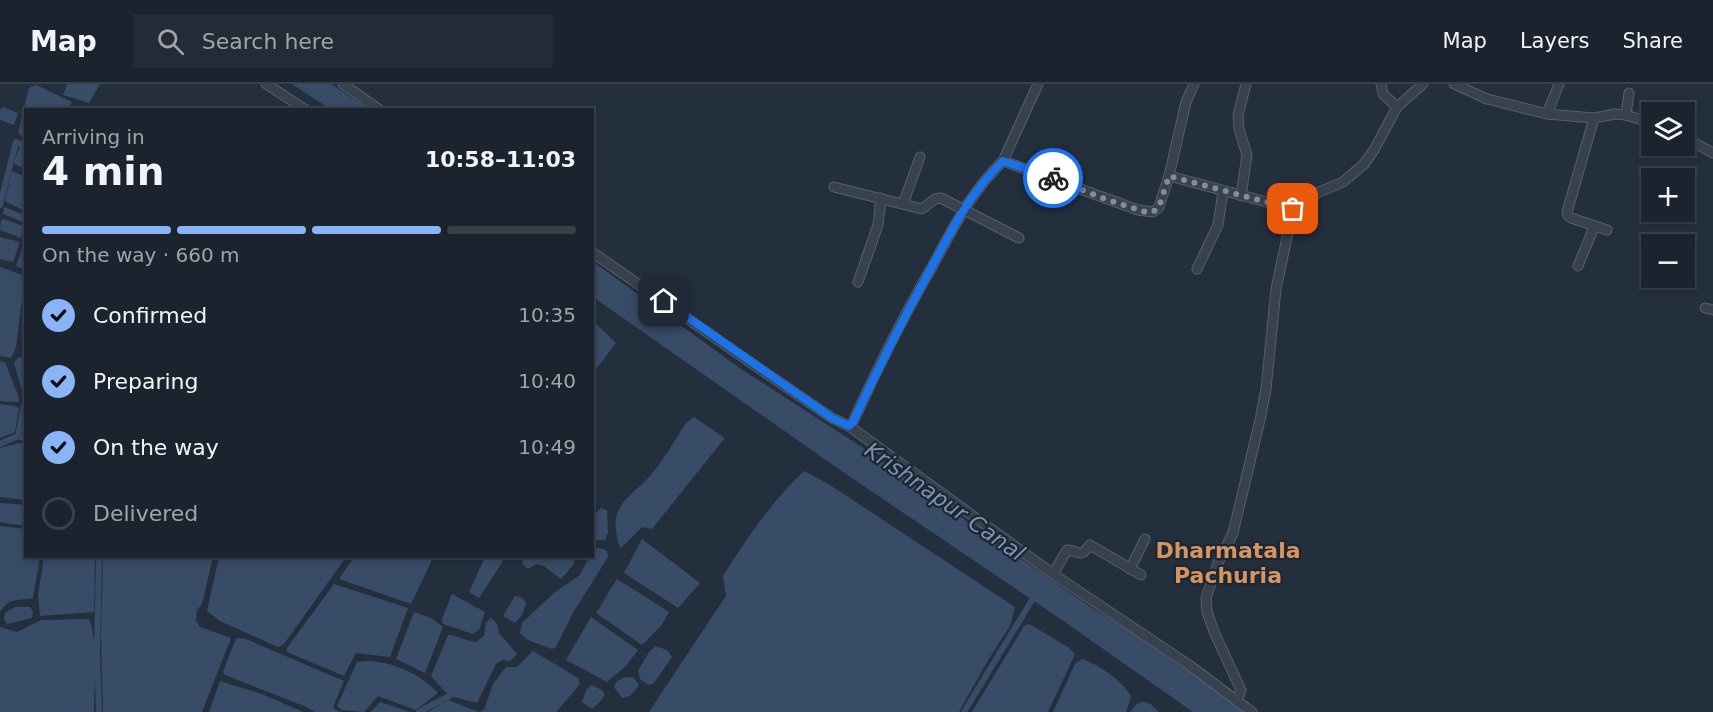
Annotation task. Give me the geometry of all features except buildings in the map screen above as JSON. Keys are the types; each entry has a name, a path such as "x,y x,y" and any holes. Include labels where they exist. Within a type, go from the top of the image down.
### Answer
{"street":[{"path":"266,84 303,108"},
{"path":"343,84 377,108"},
{"path":"849,426 907,310 963,209 981,183 1003,161 1038,84"},
{"path":"1003,161 1105,199 1146,212 1153,212 1159,207 1169,176 1186,102 1194,84"},
{"path":"1241,196 1247,155 1239,129 1238,115 1246,84"},
{"path":"1381,84 1383,94 1397,107"},
{"path":"1237,701 1241,690 1207,612 1206,598 1218,563 1233,533 1260,420 1266,389 1277,281 1293,209 1319,192 1343,182 1364,164 1397,107 1423,84"},
{"path":"1454,84 1487,99 1547,114 1594,118 1615,114 1641,120"},
{"path":"1547,114 1559,84"},
{"path":"1626,115 1629,93"},
{"path":"1594,118 1567,212 1571,218 1607,230"},
{"path":"1695,143 1713,153"},
{"path":"903,204 920,157"},
{"path":"1169,176 1293,209"},
{"path":"834,187 922,209 941,198 1019,237"},
{"path":"1197,269 1218,225 1223,191"},
{"path":"858,282 878,225 881,198"},
{"path":"1578,266 1594,226"},
{"path":"594,253 832,418 849,426 1053,574 1189,664 1252,712"},
{"path":"1130,569 1145,539"},
{"path":"1053,574 1066,550 1083,554 1090,545 1141,575"}],"water":[{"path":"67,84 100,84 89,103 63,95"},
{"path":"292,84 331,84 367,108 328,108"},
{"path":"36,85 72,102 69,108 24,108 24,137 18,133 28,91 30,87"},
{"path":"3,107 18,113 14,125 0,120 0,110"},
{"path":"20,147 24,149 24,168 13,163"},
{"path":"12,171 24,177 24,210 5,201"},
{"path":"4,207 24,215 24,223 3,214"},
{"path":"1,220 23,226 21,238 0,230"},
{"path":"0,237 20,242 13,262 0,259"},
{"path":"23,246 24,270 16,266"},
{"path":"594,262 741,369 874,455 979,530 1092,608 1135,634 1246,712 1193,712 594,298"},
{"path":"0,267 24,276 24,284 16,347 11,358 0,356"},
{"path":"594,322 616,343 594,369"},
{"path":"19,357 24,359 24,398 14,363"},
{"path":"0,361 5,362 19,402 0,401"},
{"path":"0,404 19,408 15,432 0,438"},
{"path":"694,417 724,439 652,529 642,527 621,548 617,539 617,513 625,500 654,471 686,423"},
{"path":"19,443 24,445 24,500 0,497 0,448"},
{"path":"804,471 830,485 1015,607 1010,626 959,712 649,712 726,596 723,576 732,562 771,507"},
{"path":"0,503 24,505 24,526 0,522"},
{"path":"601,508 607,510 608,533 605,540 595,540 595,515"},
{"path":"0,526 24,529 24,558 40,558 33,598 14,600 3,607 0,612"},
{"path":"642,539 700,583 678,608 624,573"},
{"path":"600,548 607,551 608,557 574,611 556,647 552,649 528,640 520,633 522,623 555,592 580,575 588,558 594,558 594,549"},
{"path":"44,558 95,558 94,612 40,616 38,595"},
{"path":"103,558 213,558 202,604 197,610 196,621 200,627 231,638 202,712 103,712 101,634"},
{"path":"219,558 345,558 284,644 278,647 220,621 207,611"},
{"path":"353,558 430,558 432,560 411,604 339,579"},
{"path":"485,558 502,558 503,561 479,598 469,592"},
{"path":"524,558 574,558 574,564 561,579 544,566 536,564 528,569 522,564"},
{"path":"617,579 669,612 661,626 642,645 596,613"},
{"path":"334,584 408,608 390,657 356,653 344,676 287,652 287,648"},
{"path":"452,594 485,612 479,630 473,634 443,624 442,619"},
{"path":"515,596 523,598 526,604 522,615 515,623 503,616"},
{"path":"15,607 30,607 33,611 32,618 7,624 4,619 5,613"},
{"path":"414,612 431,618 443,627 425,673 396,659"},
{"path":"591,617 638,650 626,666 607,682 566,660"},
{"path":"491,618 497,624 499,633 517,654 510,661 503,660 496,664 477,703 449,696 431,676 448,635 476,642 484,636 486,623"},
{"path":"89,619 95,652 94,712 0,712 0,627 17,632 41,620"},
{"path":"1029,624 1068,647 1075,654 1048,712 972,712 1024,626"},
{"path":"236,638 246,639 344,681 333,707 342,712 315,712 225,675 223,672"},
{"path":"655,646 667,650 672,657 654,683 649,685 640,679 638,671"},
{"path":"533,651 578,678 580,684 556,712 479,712 484,710 493,684 506,667 517,667"},
{"path":"1082,659 1110,674 1127,690 1131,696 1126,712 1053,712 1075,664"},
{"path":"368,661 406,670 423,680 438,693 416,710 378,696 364,712 342,710 337,706 357,662"},
{"path":"626,677 634,678 639,685 630,696 622,698 614,687 617,681"},
{"path":"220,681 262,694 303,712 209,712"},
{"path":"592,685 603,691 605,695 592,709 582,702 586,690"},
{"path":"448,700 479,712 428,712"},
{"path":"380,702 410,712 371,712"},
{"path":"1138,703 1149,703 1159,712 1130,712"}],"waterway":[{"path":"0,205 16,142 24,145"},
{"path":"24,406 18,436 24,438"},
{"path":"0,444 18,436"},
{"path":"99,558 97,651 99,712"},
{"path":"964,712 1032,600"},
{"path":"419,712 449,696"}],"way so far":[{"path":"1053,178 1105,199 1146,212 1153,212 1159,207 1169,176 1293,209"}],"district":[{"name":"Dharmatala Pachuria","path":"1228,563"}],"route":[{"path":"664,301 832,418 849,426 907,310 963,209 981,183 1003,161 1053,178"}],"water label":[{"name":"Krishnapur Canal","path":"945,501"}]}
